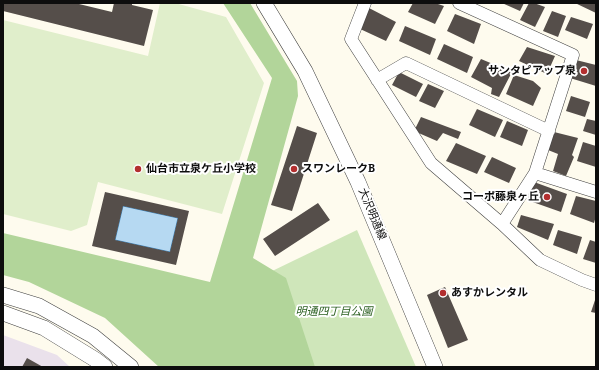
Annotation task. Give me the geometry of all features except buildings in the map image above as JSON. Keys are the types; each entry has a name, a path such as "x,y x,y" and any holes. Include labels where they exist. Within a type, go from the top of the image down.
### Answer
{"street":[{"name":"大沢明通線","path":"264,3 305,71 358,182 435,367"},
{"path":"365,3 351,38 431,163 502,224 540,260 596,285"},
{"path":"459,3 479,7 573,55 535,173 502,224"},
{"path":"377,80 406,63 549,131"},
{"path":"535,173 596,192"},
{"path":"3,295 39,306 93,336 131,367"},
{"path":"3,313 44,328 105,367"}],"shaded area":[{"path":"3,335 57,355 70,367 3,367"}],"green space":[{"path":"160,3 175,3 226,17 264,83 222,214 98,182 87,225 71,231 3,214 3,20 148,56"},
{"path":"223,3 250,3 297,81 298,96 253,258 286,278 315,367 159,367 105,318 29,282 3,275 3,233 210,282 272,78"},
{"name":"明通四丁目公園","path":"357,230 416,367 297,367 266,274"}],"water":[{"path":"123,206 178,218 170,252 115,240"}],"place":[{"name":"サンタピアップ泉","path":"584,71"},
{"name":"仙台市立泉ケ丘小学校","path":"138,169"},
{"name":"スワンレークB","path":"294,169"},
{"name":"コーポ藤泉ヶ丘","path":"547,197"},
{"name":"あすかレンタル","path":"443,293"}]}
